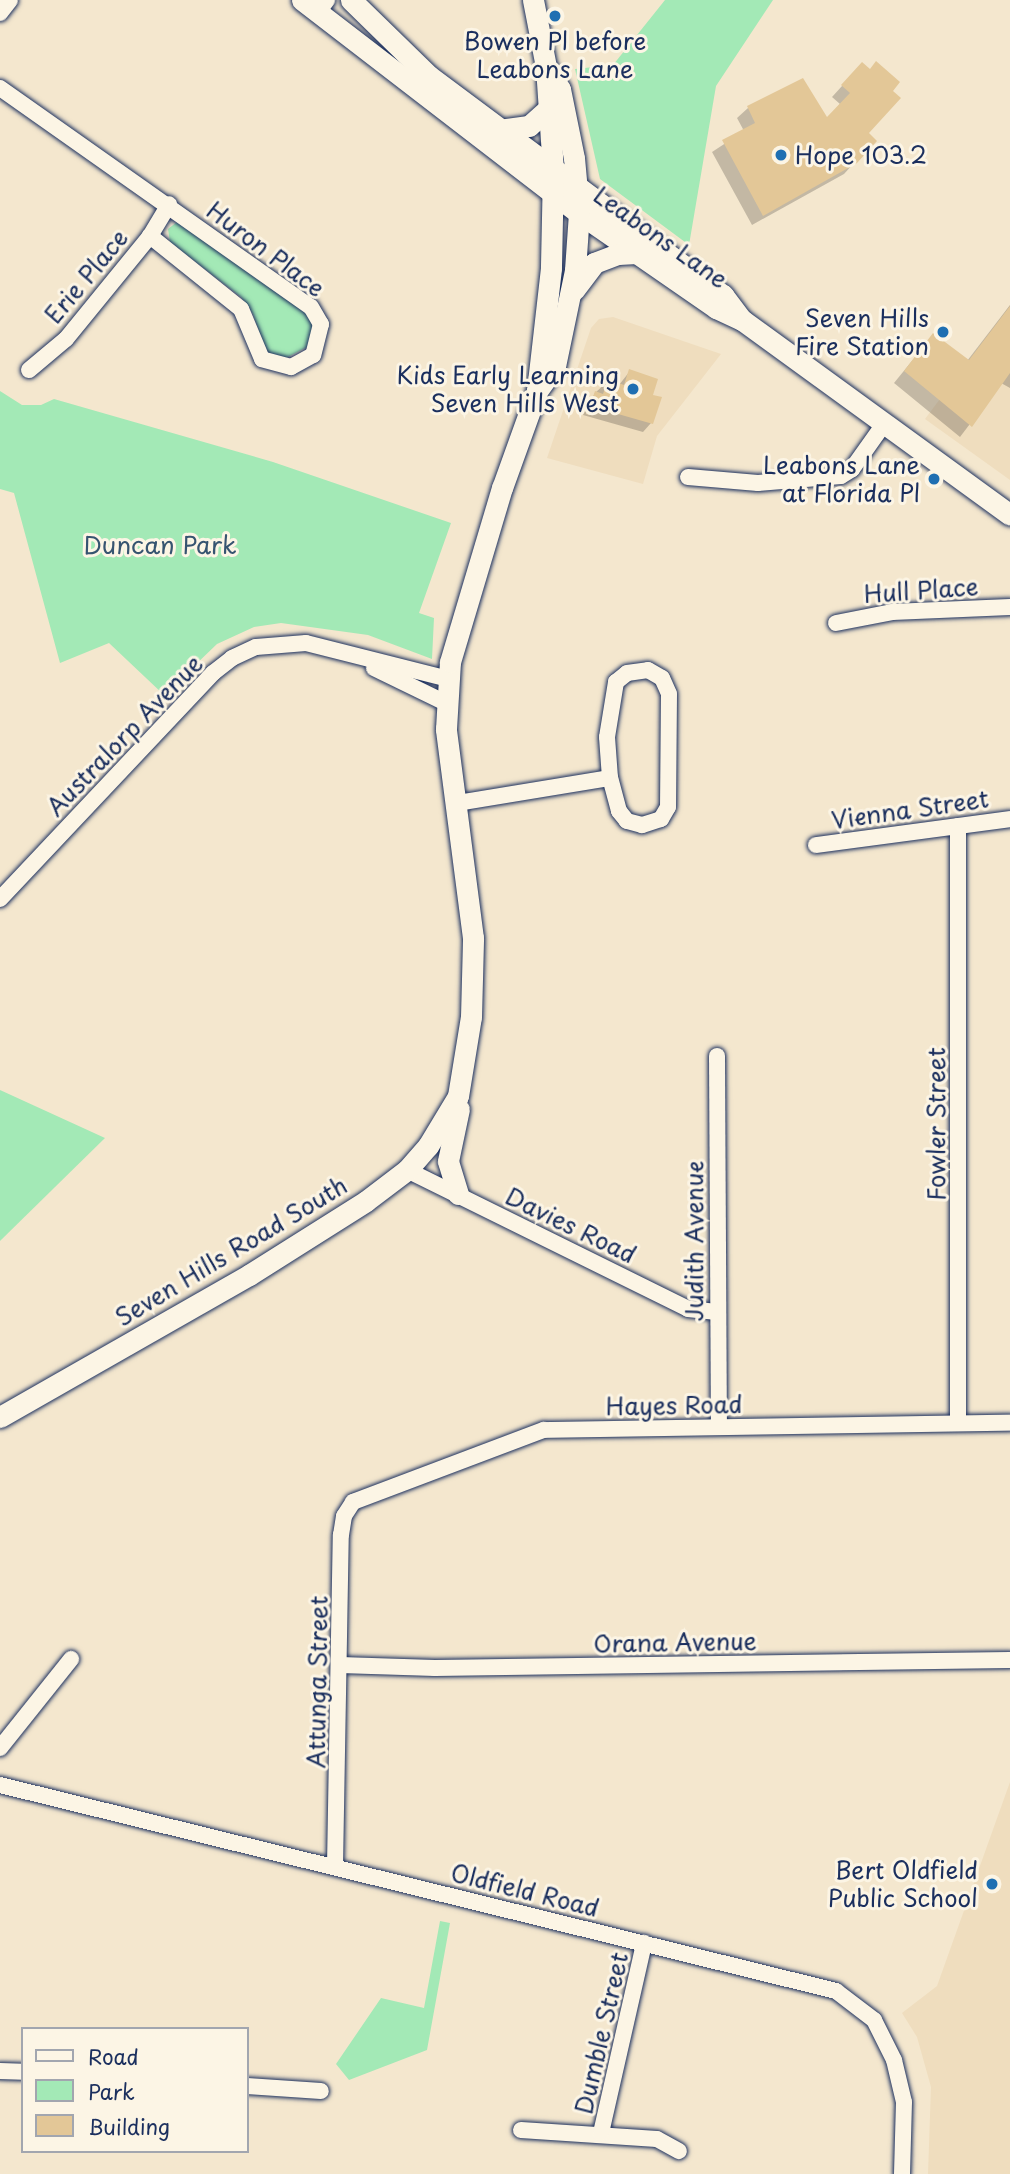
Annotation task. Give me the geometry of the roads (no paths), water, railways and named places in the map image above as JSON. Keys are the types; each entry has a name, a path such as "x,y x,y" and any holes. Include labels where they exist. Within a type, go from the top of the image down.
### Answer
{"street":[{"path":"0,13 9,0"},
{"name":"Leabons Lane","path":"351,0 429,76 723,295 743,320"},
{"path":"533,0 547,67"},
{"name":"Leabons Lane","path":"315,4 579,213 716,309 743,320 1010,515"},
{"name":"Seven Hills Road South","path":"0,1417 249,1275 407,1170 440,1131 458,1096 467,1057 473,977 471,899 446,704 448,679 455,638 485,540 537,391 551,268 553,170 547,110 547,67"},
{"name":"Seven Hills Road South","path":"537,391 555,366 573,292 579,213 578,188 559,89 547,67"},
{"name":"Huron Place","path":"0,88 169,204 311,307 321,324 313,355 291,367 262,359 241,309 150,236"},
{"path":"499,130 529,126 547,110"},
{"name":"Erie Place","path":"29,370 66,339 150,236 169,204"},
{"path":"573,292 594,263 618,254 637,253"},
{"path":"688,477 758,483 841,476 852,469 884,424"},
{"name":"Hull Place","path":"836,623 892,612 1010,607"},
{"name":"Australorp Avenue","path":"0,899 204,682 232,658 256,647 286,642 344,652 448,679"},
{"name":"Australorp Avenue","path":"344,652 446,704"},
{"path":"634,671 654,671 669,694 668,807 665,816 653,824 627,821 619,811 610,778 607,737 616,682 634,671"},
{"path":"457,803 610,778"},
{"name":"Vienna Street","path":"816,845 1010,819"},
{"name":"Fowler Street","path":"958,826 958,1423"},
{"name":"Judith Avenue","path":"717,1056 719,1426"},
{"name":"Seven Hills Road South","path":"458,1096 460,1113 448,1161 458,1194"},
{"name":"Davies Road","path":"407,1170 688,1309 717,1312"},
{"name":"Hayes Road","path":"353,1502 529,1433 719,1426 1010,1423"},
{"name":"Attunga Street","path":"335,1866 341,1535 344,1516 353,1502"},
{"path":"0,1748 71,1659"},
{"name":"Orana Avenue","path":"340,1665 435,1668 1010,1660"},
{"name":"Oldfield Road","path":"0,1786 818,1985 861,2008 881,2032 899,2074 905,2112 902,2174"},
{"name":"Dumble Street","path":"601,2133 644,1943"},
{"path":"0,2071 21,2072"},
{"path":"248,2086 321,2091"},
{"name":"Dumble Street","path":"521,2130 601,2133 657,2139 679,2151"}],"place":[{"name":"Bowen Pl before Leabons Lane","path":"555,16"},
{"name":"Hope 103.2","path":"781,155"},
{"name":"Seven Hills Fire Station","path":"943,332"},
{"name":"Kids Early Learning Seven Hills West","path":"633,389"},
{"name":"Leabons Lane at Florida Pl","path":"934,479"},
{"name":"Bert Oldfield Public School","path":"992,1884"}],"park label":[{"name":"Duncan Park","path":"160,545"}]}
